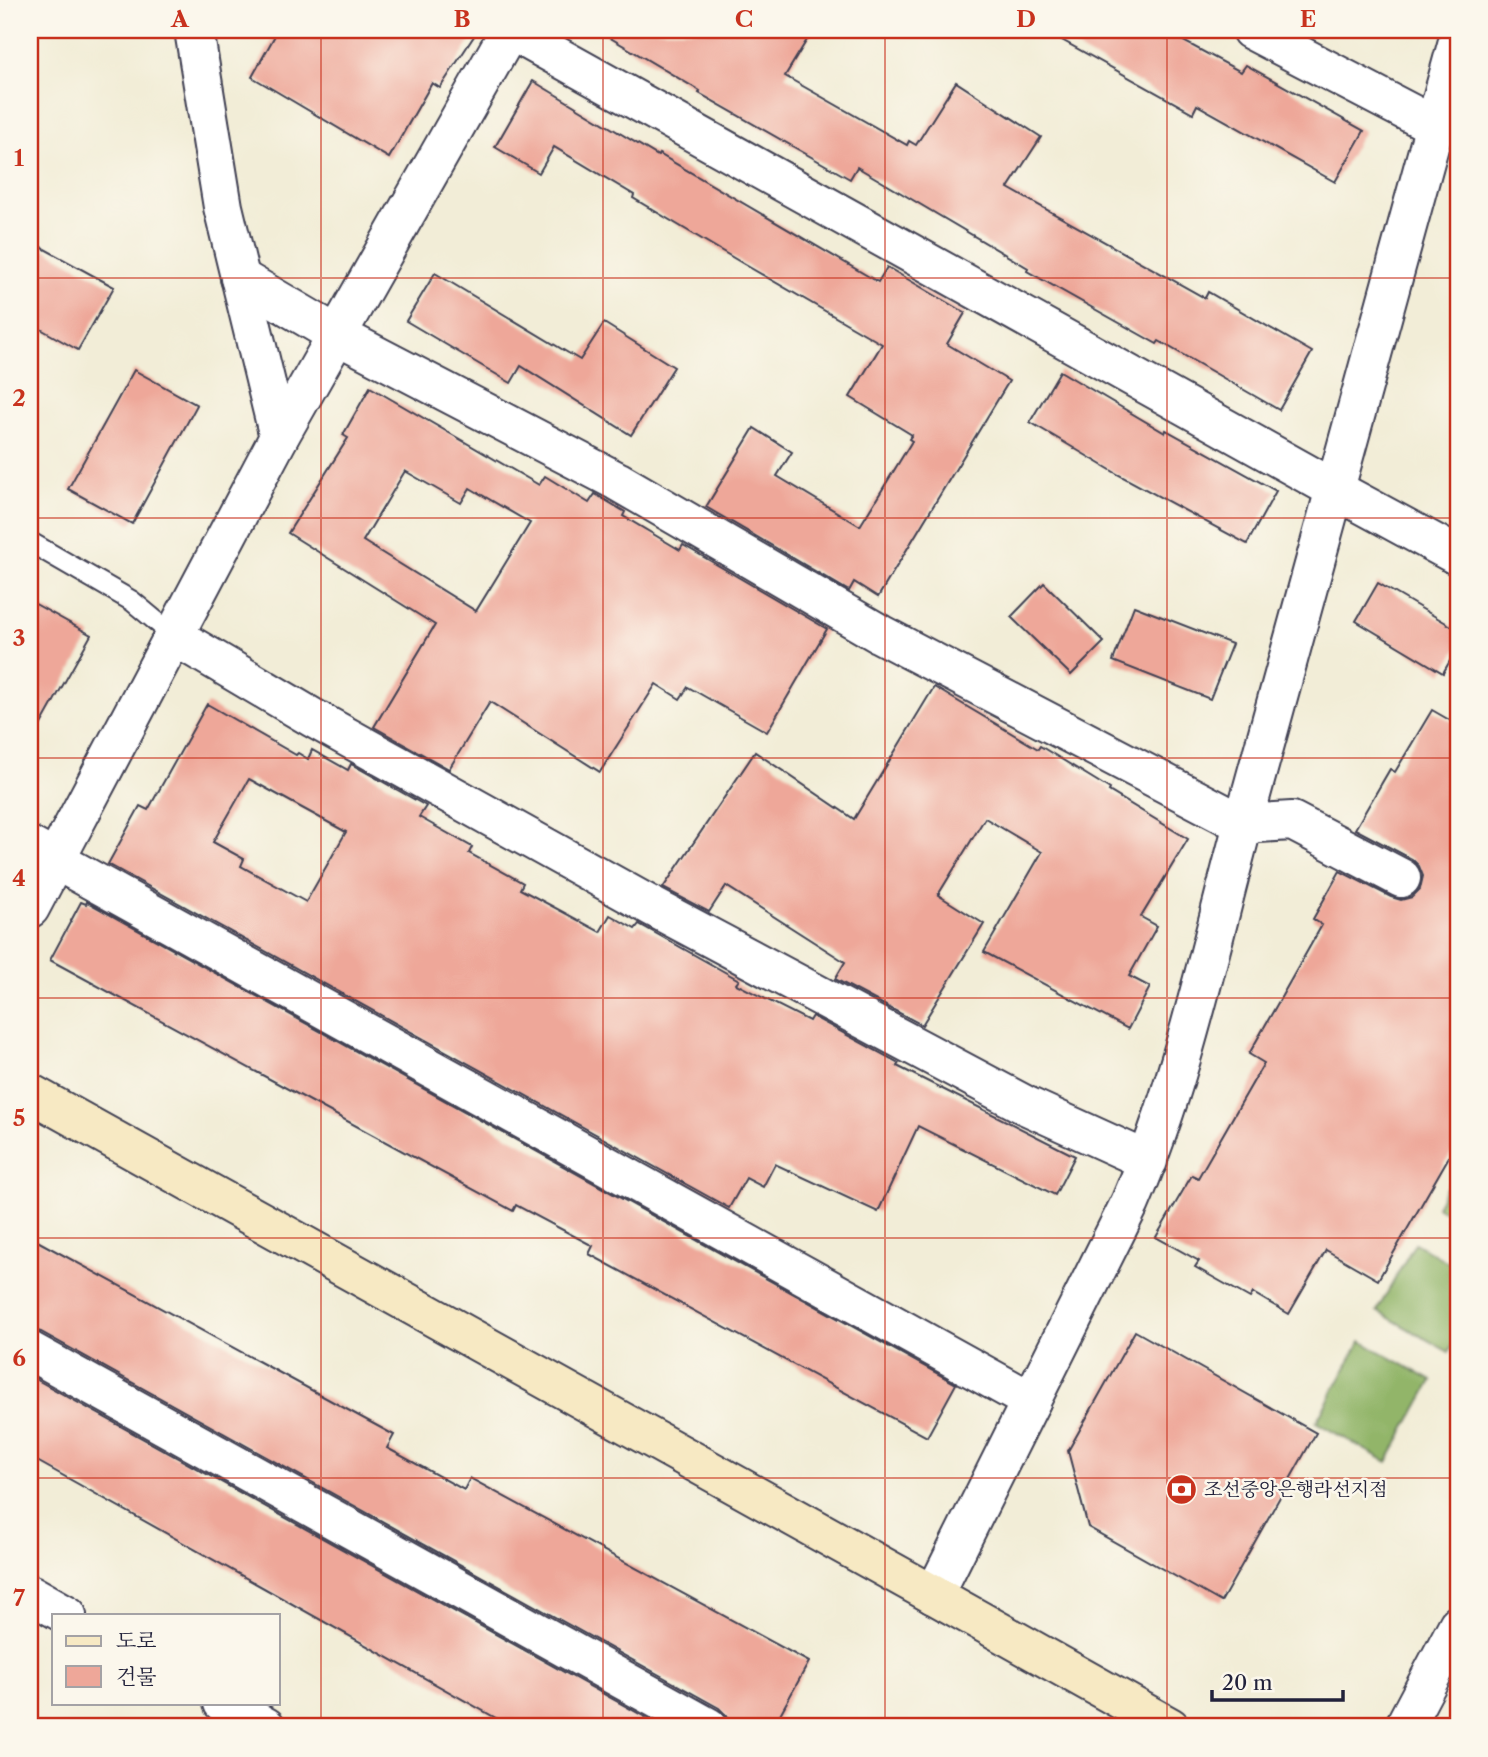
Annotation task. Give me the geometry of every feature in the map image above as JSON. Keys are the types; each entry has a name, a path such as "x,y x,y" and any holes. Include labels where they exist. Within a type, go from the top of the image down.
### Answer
{"main road":[{"path":"30,1093 1170,1727"}],"street":[{"path":"194,30 222,207 279,437"},
{"path":"30,908 43,853 174,636 279,437 510,30 1458,556"},
{"path":"1251,30 1435,126"},
{"path":"934,1595 1130,1203 1148,1161 1173,1087 1458,41"},
{"path":"240,278 337,335 617,481 880,634 1243,824 1292,821 1401,878"},
{"path":"174,636 665,913 1025,1105 1148,1161"},
{"path":"43,853 1031,1401"},
{"path":"30,1351 708,1727"},
{"path":"30,1594 65,1614"},
{"path":"1404,1727 1458,1625"},
{"path":"225,1704 266,1727"}],"lane":[{"path":"30,542 132,601 174,636"}],"green space":[{"path":"1458,1167 1458,1219 1436,1206"},
{"path":"1415,1243 1458,1268 1458,1334 1449,1352 1377,1311"},
{"path":"1361,1341 1432,1381 1387,1462 1316,1422"}],"building":[{"path":"278,30 478,30 440,88 432,83 389,158 252,77"},
{"path":"597,30 813,30 785,76 907,145 909,141 916,145 956,82 1041,137 1008,188 1205,298 1208,292 1312,352 1279,410 1159,341 1157,344 1027,271 1028,268 857,167 850,179 699,93 700,91"},
{"path":"1044,30 1163,30 1241,72 1246,65 1364,131 1335,182 1197,105 1193,113"},
{"path":"533,81 878,282 887,267 965,313 947,344 1009,381 878,597 854,582 849,591 706,507 754,428 792,452 777,476 860,526 912,441 909,439 912,435 850,397 882,344 633,198 634,195 554,147 539,173 495,147"},
{"path":"30,241 114,287 78,350 30,323"},
{"path":"435,273 580,360 604,323 674,367 631,435 521,366 511,383 406,321"},
{"path":"134,370 197,405 132,524 68,489"},
{"path":"1060,371 1165,433 1166,430 1276,491 1247,544 1119,475 1030,422"},
{"path":"370,387 539,485 545,476 589,503 595,494 625,512 623,516 680,550 683,545 827,629 767,732 688,687 680,699 656,684 600,772 490,702 449,769 374,727 435,625 288,533 348,438 343,435","holes":["405,471 461,503 470,488 530,523 476,611 363,541"]},
{"path":"1044,583 1104,642 1071,675 1011,617"},
{"path":"1378,583 1458,630 1458,647 1443,673 1356,621"},
{"path":"30,601 91,635 30,744"},
{"path":"1134,606 1232,644 1210,699 1113,661"},
{"path":"934,687 1038,749 1040,746 1188,839 1141,917 1157,926 1129,976 1150,987 1128,1029 984,952 1042,852 985,818 938,895 984,924 922,1025 835,979 845,962 726,886 709,912 663,888 755,752 854,819"},
{"path":"207,704 296,755 298,753 308,759 312,750 348,770 351,764 426,806 419,817 472,847 469,853 523,883 520,889 600,932 610,915 635,929 639,924 739,980 736,984 809,1021 812,1016 899,1063 897,1066 1075,1156 1055,1195 918,1126 878,1212 775,1164 763,1187 746,1178 729,1208 108,864 140,806 148,810","holes":["249,779 346,832 306,902 241,866 244,859 213,842"]},
{"path":"1432,710 1458,725 1458,1141 1378,1280 1326,1250 1289,1314 1253,1293 1250,1298 1195,1267 1199,1261 1156,1237 1192,1175 1198,1178 1264,1063 1249,1054 1322,925 1313,919 1340,871 1401,900 1412,897 1420,889 1423,876 1412,859 1355,829 1390,769 1395,772"},
{"path":"81,902 87,902 956,1384 927,1437 589,1254 593,1246 516,1205 513,1211 50,960"},
{"path":"30,1237 394,1435 387,1448 464,1490 470,1478 809,1662 773,1727 730,1727 727,1716 719,1708 41,1332 30,1329"},
{"name":"조선중앙은행라선지점","path":"1135,1331 1316,1433 1221,1602 1088,1527 1068,1451"},
{"path":"30,1376 663,1727 512,1727 30,1457"}],"place":[{"name":"조선중앙은행라선지점","path":"1181,1489"}]}
